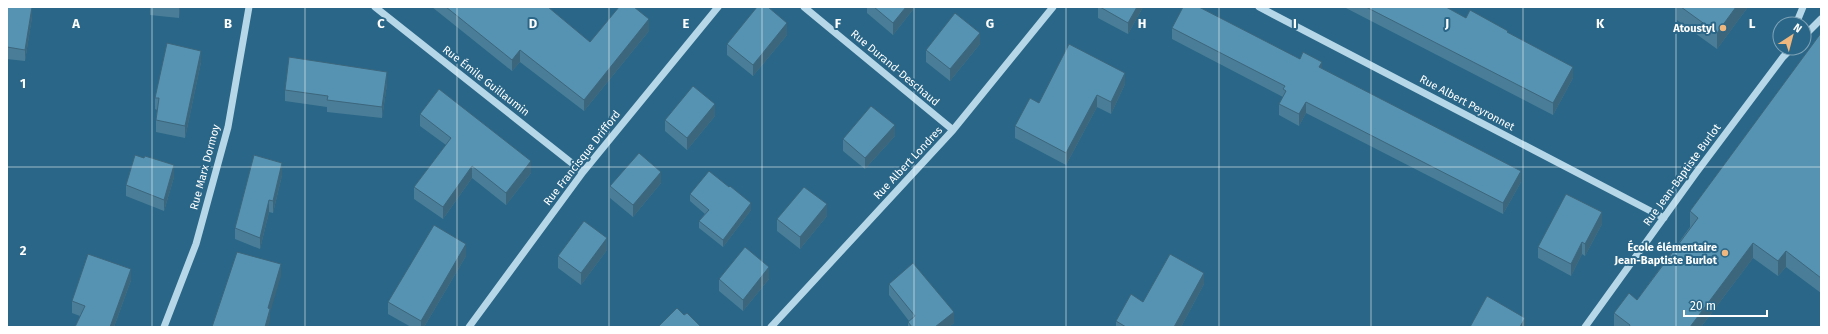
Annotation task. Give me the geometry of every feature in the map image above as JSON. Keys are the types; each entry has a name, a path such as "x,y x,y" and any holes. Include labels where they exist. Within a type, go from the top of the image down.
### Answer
{"street":[{"name":"Rue Marx Dormoy","path":"164,327 196,244 226,135 249,7"},
{"name":"Rue Émile Guillaumin","path":"374,7 583,172"},
{"name":"Rue Francisque Drifford","path":"469,327 583,172 718,7"},
{"name":"Rue Durand-Deschaud","path":"804,7 953,130"},
{"name":"Rue Albert Londres","path":"771,327 953,130 1053,7"},
{"name":"Rue Albert Peyronnet","path":"1259,7 1664,218"},
{"path":"1812,28 1821,19"},
{"name":"Rue Jean-Baptiste Burlot","path":"1585,327 1783,57"}],"building":[{"path":"7,7 32,7 25,50 7,47"},
{"path":"446,7 548,7 590,42 619,7 634,7 649,19 584,100 520,50 512,60"},
{"path":"757,7 768,7 787,23 753,65 727,44"},
{"path":"874,7 906,7 893,23"},
{"path":"1100,7 1137,7 1128,23"},
{"path":"1183,7 1199,7 1300,59 1303,52 1322,62 1319,67 1521,171 1503,203 1306,102 1299,114 1279,104 1286,91 1283,89 1285,86 1172,28"},
{"path":"1366,7 1446,7 1466,18 1470,10 1508,31 1507,32 1573,67 1553,103"},
{"path":"1681,7 1736,7 1717,33"},
{"path":"955,13 980,33 950,69 926,50"},
{"path":"1821,33 1821,278 1786,251 1778,261 1753,243 1690,327 1629,327 1630,325 1614,313 1629,293 1637,300 1698,218 1690,211 1804,56 1812,56 1812,45"},
{"path":"167,43 201,51 185,126 156,120 159,98 155,98"},
{"path":"1069,44 1125,73 1111,102 1097,95 1066,153 1015,126 1030,98 1039,103"},
{"path":"289,57 387,72 382,107 327,100 328,96 285,90"},
{"path":"693,86 715,104 687,138 665,120"},
{"path":"439,89 531,161 506,193 472,166 443,207 414,187 451,138 420,114"},
{"path":"871,106 895,125 865,158 843,139"},
{"path":"639,153 661,172 633,205 610,186"},
{"path":"135,155 144,158 145,156 174,165 164,200 126,185"},
{"path":"254,155 282,163 273,201 269,200 260,238 235,228"},
{"path":"709,171 751,203 723,240 699,221 709,210 690,194"},
{"path":"804,187 827,204 800,237 777,219"},
{"path":"1566,194 1602,212 1585,244 1582,242 1571,264 1538,247"},
{"path":"584,221 607,238 581,273 558,256"},
{"path":"434,225 466,244 421,321 388,302"},
{"path":"745,247 769,267 743,300 719,279"},
{"path":"237,252 281,264 268,308 270,309 265,327 212,327"},
{"path":"88,254 131,269 110,327 75,327 85,306 72,301"},
{"path":"1170,254 1204,273 1174,327 1126,327 1116,321 1131,294 1143,302"},
{"path":"913,263 954,312 935,327 912,327 908,322 915,316 889,284"},
{"path":"1487,296 1525,318 1520,327 1470,327"},
{"path":"677,308 684,315 687,313 700,326 658,327"}],"place":[{"name":"Atoustyl","path":"1723,28"},
{"name":"École élémentaire Jean-Baptiste Burlot","path":"1725,253"}]}
